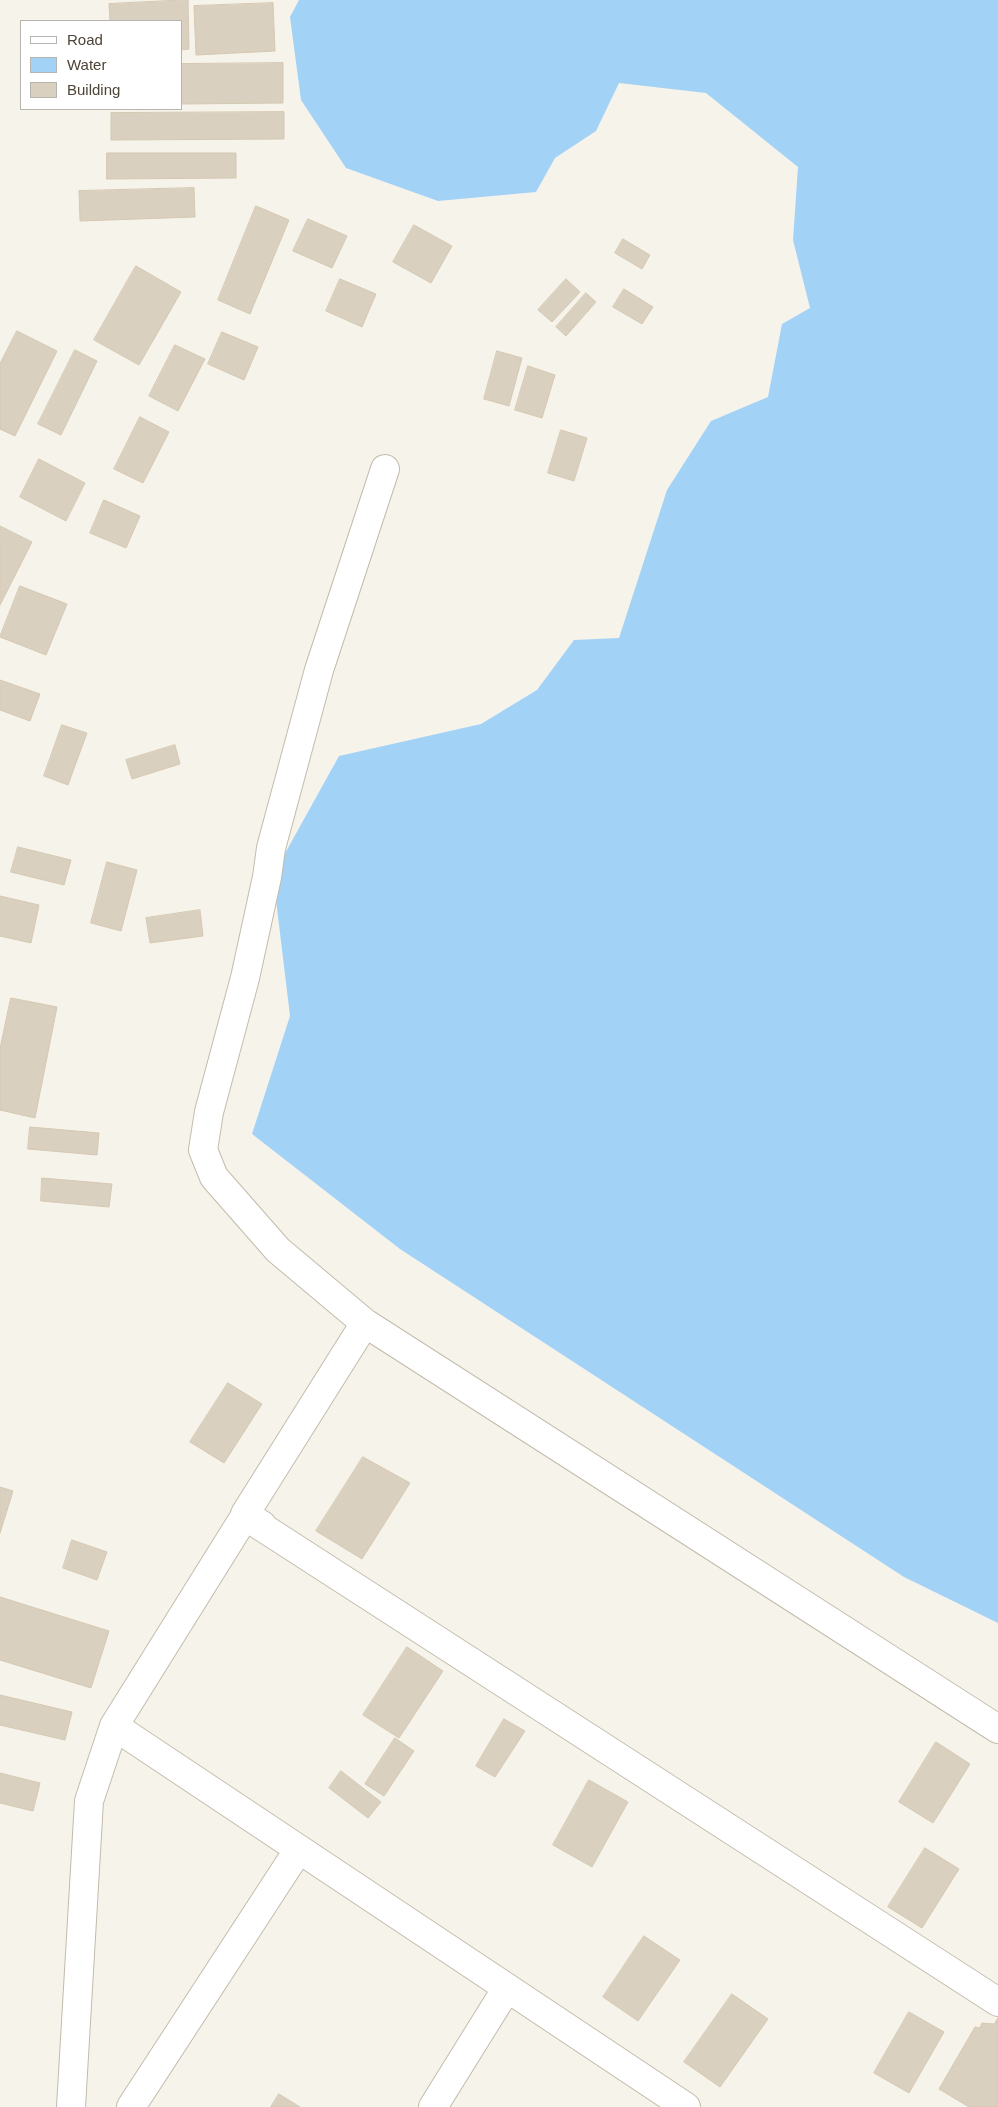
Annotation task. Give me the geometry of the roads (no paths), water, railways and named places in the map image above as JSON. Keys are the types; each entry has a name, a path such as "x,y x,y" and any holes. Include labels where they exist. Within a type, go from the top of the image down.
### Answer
{"street":[{"path":"385,469 319,670 273,839 245,978 209,1112 203,1150 214,1177 278,1250 365,1323 998,1729"},
{"path":"365,1323 245,1514 998,2001"},
{"path":"71,2107 89,1801 114,1726 244,1516 998,2001"},
{"path":"114,1726 686,2107"},
{"path":"131,2107 298,1850"},
{"path":"433,2107 507,1988"}],"water":[{"path":"299,0 998,0 998,1623 904,1577 400,1249 252,1134 290,1016 273,875 339,756 481,724 537,690 574,640 619,638 667,490 711,421 768,397 782,324 810,308 793,240 798,167 706,93 619,83 596,131 555,158 536,192 438,201 346,168 301,100 290,17"}]}
